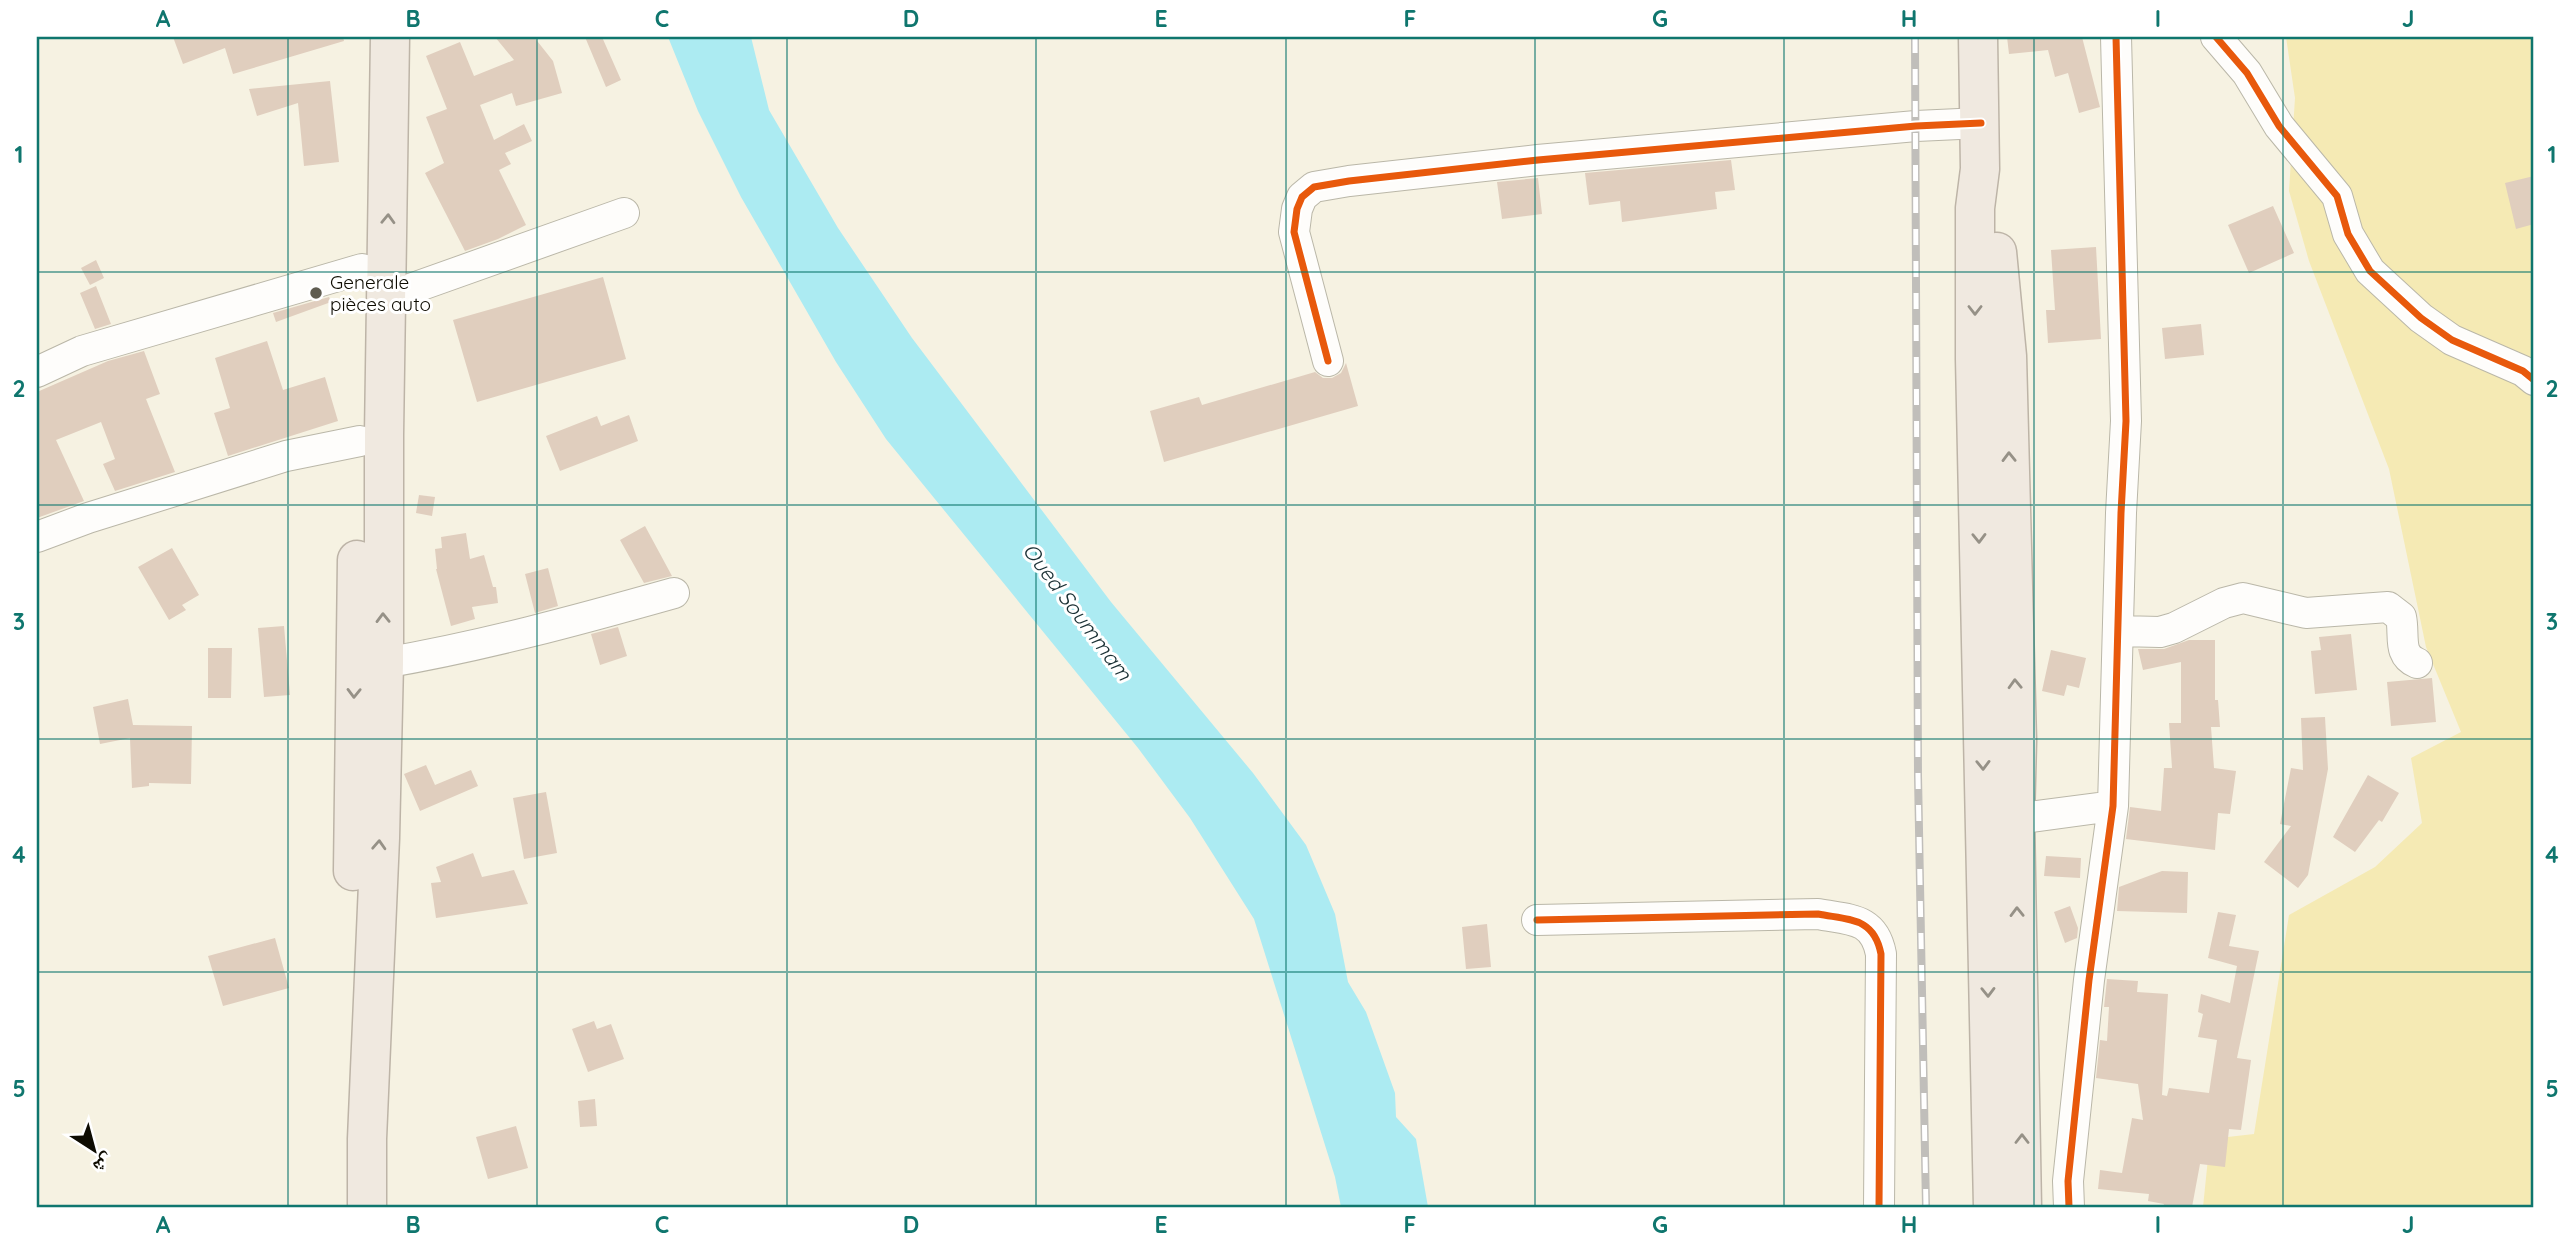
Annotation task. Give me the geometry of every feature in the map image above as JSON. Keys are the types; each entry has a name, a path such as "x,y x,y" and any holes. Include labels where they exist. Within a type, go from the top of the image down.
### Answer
{"highway":[{"path":"367,1207 384,663 374,283 364,145 369,37"},
{"path":"347,1207 360,441 374,283 390,37"},
{"path":"1978,37 1980,169 1975,208 1975,359 1993,1207"},
{"path":"1980,169 1994,208 2007,356 2017,741 2015,818 2022,1207"}],"street":[{"path":"2069,1207 2068,1181 2089,980 2113,806 2126,421 2116,37"},
{"path":"2216,37 2247,73 2279,126 2337,196 2348,234 2370,271 2421,318 2452,340 2523,371 2534,380"},
{"path":"1328,361 1294,232 1297,209 1302,197 1314,187 1538,160 1916,125 1980,123"},
{"path":"37,372 82,351 374,283 624,213"},
{"path":"37,537 286,456 360,441"},
{"path":"384,663 537,632 674,593"},
{"path":"2119,631 2160,632 2174,628 2224,603 2243,598 2306,613 2388,607 2401,617 2403,650 2406,656 2417,663"},
{"path":"2015,818 2113,806"},
{"path":"1537,920 1818,914 1857,921 1867,926 1878,942 1881,954 1879,1207"}],"shaded area":[{"path":"2286,37 2534,37 2534,1207 2203,1207 2210,1139 2254,1134 2289,915 2375,867 2422,823 2411,758 2461,732 2426,647 2389,469 2309,261 2289,191 2295,98"}],"water":[{"name":"Oued Soummam","path":"668,37 751,37 769,110 838,228 912,338 1111,602 1253,773 1306,845 1335,914 1348,982 1366,1012 1395,1093 1396,1117 1416,1139 1428,1207 1341,1207 1335,1177 1254,919 1190,818 1138,748 886,439 836,362 741,197 698,111"}],"building":[{"path":"173,37 343,37 344,41 233,74 225,48 183,64"},
{"path":"495,37 534,37 553,61 562,93 516,106 512,93 480,105 494,140 524,124 532,141 505,153 511,164 499,170 526,225 465,251 425,173 444,163 426,117 447,109 426,56 460,42 474,76 514,60"},
{"path":"585,37 602,37 621,80 606,87"},
{"path":"2007,37 2082,37 2100,107 2079,113 2068,73 2055,77 2048,50 2009,54"},
{"path":"330,81 339,162 304,166 298,103 257,116 249,89"},
{"path":"1731,160 1735,190 1715,192 1717,209 1622,222 1620,201 1589,205 1585,173"},
{"path":"2534,176 2534,224 2516,229 2505,183"},
{"path":"1538,178 1542,214 1502,219 1497,182"},
{"path":"2273,206 2294,253 2249,273 2228,225"},
{"path":"2096,247 2101,339 2048,343 2046,310 2055,310 2051,250"},
{"path":"96,260 104,278 90,285 81,268"},
{"path":"603,277 626,359 477,402 453,320"},
{"path":"96,286 111,324 95,329 80,293"},
{"path":"329,297 331,302 276,322 273,313"},
{"path":"2201,324 2204,355 2165,359 2162,328"},
{"path":"267,341 283,390 325,377 338,421 228,456 214,413 230,408 215,358"},
{"path":"144,351 160,394 146,399 175,472 115,491 103,464 115,459 101,422 56,440 84,501 37,518 37,392 108,361"},
{"path":"1346,363 1358,406 1164,462 1150,411 1199,397 1202,405 1315,372 1323,378 1332,378 1341,373"},
{"path":"629,415 638,441 560,471 546,436 597,416 601,426"},
{"path":"419,495 435,497 432,516 416,513"},
{"path":"645,526 672,576 644,583 620,540"},
{"path":"466,533 470,559 484,555 493,587 496,587 498,603 472,607 475,619 451,626 436,569 435,549 442,548 441,537"},
{"path":"172,548 199,595 182,605 186,610 169,620 138,567"},
{"path":"548,568 558,606 535,613 525,574"},
{"path":"284,626 290,695 264,697 258,628"},
{"path":"618,627 627,656 600,665 591,634"},
{"path":"2351,634 2357,690 2315,694 2311,651 2321,650 2319,637"},
{"path":"2189,640 2215,640 2215,700 2218,700 2220,727 2211,727 2214,768 2236,771 2230,814 2218,813 2215,850 2126,839 2130,807 2161,811 2164,768 2172,768 2169,723 2181,723 2181,662 2143,670 2138,649 2164,649"},
{"path":"208,648 232,648 231,698 208,698"},
{"path":"2051,650 2086,658 2079,688 2067,685 2064,696 2042,691"},
{"path":"2432,678 2436,722 2391,726 2387,682"},
{"path":"128,699 133,725 192,726 191,784 149,783 149,786 132,788 130,738 100,744 93,707"},
{"path":"2325,717 2328,769 2308,875 2298,888 2264,862 2291,826 2280,824 2291,768 2303,770 2301,718"},
{"path":"426,765 435,785 471,770 478,786 420,811 404,774"},
{"path":"2368,775 2399,793 2382,822 2379,820 2355,852 2333,837"},
{"path":"546,792 557,853 524,859 513,798"},
{"path":"473,853 482,877 514,870 528,904 436,918 431,883 441,882 436,867"},
{"path":"2046,856 2081,858 2080,878 2044,876"},
{"path":"2162,871 2188,872 2187,913 2117,911 2119,887"},
{"path":"2070,906 2078,928 2077,938 2065,943 2054,912"},
{"path":"2218,912 2236,915 2229,946 2259,951 2237,1058 2251,1060 2241,1130 2229,1129 2225,1167 2200,1164 2192,1207 2163,1207 2164,1204 2148,1201 2149,1194 2098,1189 2100,1170 2122,1173 2132,1118 2143,1120 2138,1084 2096,1078 2100,1040 2107,1041 2109,1007 2104,1007 2107,979 2138,981 2137,992 2168,994 2162,1095 2167,1096 2169,1088 2209,1093 2217,1040 2198,1037 2203,1014 2198,1012 2201,994 2230,1003 2237,966 2208,958"},
{"path":"1487,924 1491,967 1466,969 1462,927"},
{"path":"275,938 289,988 223,1006 208,956"},
{"path":"594,1021 597,1029 611,1024 624,1059 588,1072 572,1029"},
{"path":"595,1099 597,1126 580,1127 578,1101"},
{"path":"516,1126 528,1168 488,1179 476,1137"}],"railway":[{"path":"1915,37 1918,776 1926,1207"}],"cycle path":[{"path":"2069,1207 2068,1181 2089,980 2113,806 2126,421 2116,37"},
{"path":"2216,37 2247,73 2279,126 2337,196 2348,234 2370,271 2421,318 2452,340 2523,371 2534,380"},
{"path":"1328,361 1294,232 1297,209 1302,197 1314,187 1538,160 1916,126 1981,123"},
{"path":"1537,920 1818,914 1858,922 1866,927 1873,933 1881,954 1879,1207"}],"place":[{"name":"Generale pièces auto","path":"316,293"}]}
